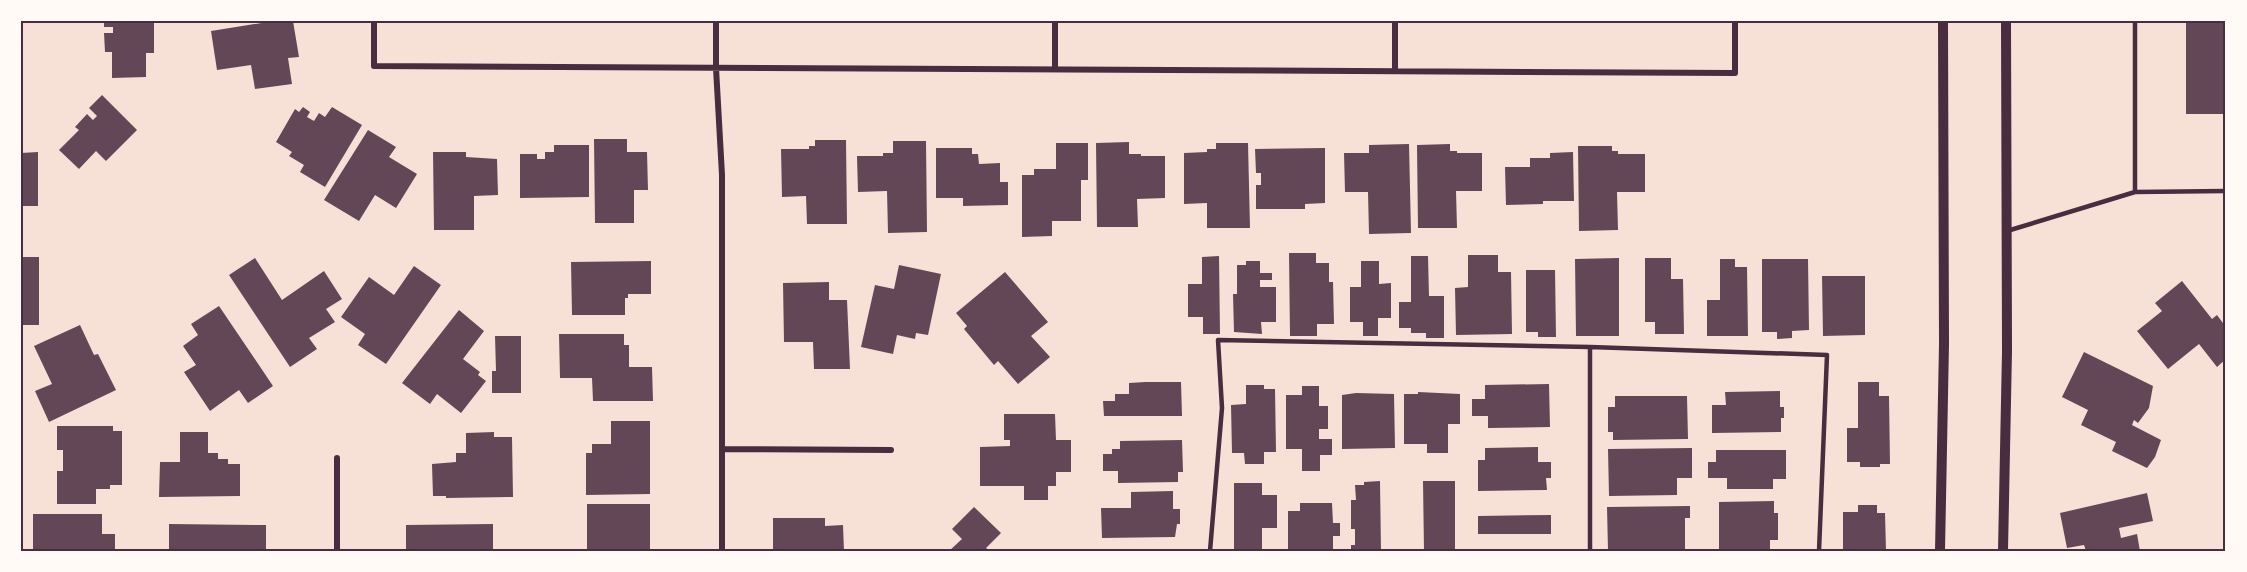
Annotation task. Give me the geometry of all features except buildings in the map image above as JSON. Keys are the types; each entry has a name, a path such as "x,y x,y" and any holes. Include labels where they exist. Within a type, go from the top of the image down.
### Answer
{"street":[{"path":"374,21 374,66 1735,73 1735,21"},
{"path":"716,21 716,68 722,175 722,551"},
{"path":"1055,21 1055,69"},
{"path":"1395,21 1395,71"},
{"path":"1940,551 1944,344 1943,21"},
{"path":"2003,551 2007,351 2006,21"},
{"path":"722,449 891,450"},
{"path":"337,551 338,458"}],"lane":[{"path":"2135,21 2135,192"},
{"path":"2007,231 2135,192 2226,191"},
{"path":"1210,551 1222,408 1218,340 1590,347 1827,355 1819,551"},
{"path":"1590,347 1590,551"}]}
